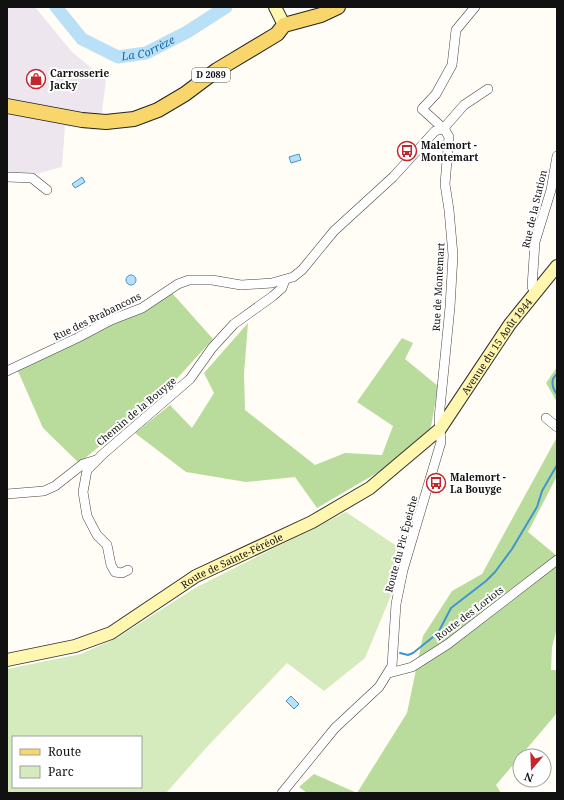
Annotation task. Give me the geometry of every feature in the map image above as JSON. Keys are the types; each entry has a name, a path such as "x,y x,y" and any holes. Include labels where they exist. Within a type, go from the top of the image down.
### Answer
{"main road":[{"name":"D 2089","path":"7,106 82,120 106,122 134,119 158,110 185,94 217,70 277,34 279,14 321,15 338,7"},
{"name":"Avenue du 15 Août 1944","path":"440,429 510,324 535,291 557,266"},
{"name":"Route de Sainte-Féréole","path":"7,660 75,646 111,633 196,576 312,522 370,488 440,429"}],"street":[{"path":"443,129 422,109 436,94 452,64 456,30 475,7"},
{"name":"Rue des Brabancons","path":"7,371 111,320 142,308 178,284 188,280 212,280 241,285 286,280 302,270 334,231 393,177 435,131 443,129 464,105 488,89"},
{"name":"Rue de Montemart","path":"440,429 439,418 450,307 453,255 445,184 449,137 443,129"},
{"name":"Rue de la Station","path":"535,291 532,287 535,242 551,190 557,156"},
{"path":"7,177 32,178 47,190"},
{"name":"Chemin de la Bouyge","path":"128,570 122,573 115,572 110,565 107,545 97,535 87,516 83,492 87,470 190,379 212,348 234,324 282,288 286,280"},
{"path":"546,418 557,427"},
{"name":"Route du Pic Épeiche","path":"282,793 335,728 379,687 389,674 392,666 396,604 403,570 441,442 440,429"},
{"path":"7,494 44,491 55,486 83,464 97,460"},
{"name":"Route des Loriots","path":"389,674 412,667 448,644 557,560"}],"shaded area":[{"path":"7,7 35,7 72,52 106,80 102,112 95,130 65,126 62,167 36,174 7,172"}],"green space":[{"path":"172,293 213,339 161,396 79,463 43,428 17,369 142,311"},
{"path":"248,323 244,374 245,410 315,465 345,453 382,455 393,426 357,402 402,338 413,343 405,359 438,386 430,433 382,470 317,508 295,477 246,482 186,472 135,433 170,405 192,428 214,393 204,373"},
{"path":"557,367 557,402 546,383"},
{"path":"557,437 557,476 528,532 557,556 557,628 552,647 551,670 557,670 557,713 527,748 512,748 512,766 496,785 501,793 357,793 407,713 423,636 452,591 482,574"},
{"path":"346,512 401,549 392,593 365,658 324,691 287,663 206,748 166,793 7,793 7,669 81,654 117,638 195,588"},
{"path":"314,774 357,793 307,793 299,787"}],"water":[{"path":"299,154 301,160 291,163 289,157"},
{"path":"82,177 85,182 75,188 72,184"},
{"path":"129,275 133,275 135,276 135,284 129,285 126,282 126,278"},
{"path":"291,696 299,704 294,709 286,701"}],"waterway":[{"name":"La Corrèze","path":"56,7 82,39 118,57 146,53 187,32 226,7"},
{"path":"557,374 553,378 552,384 557,394"},
{"path":"400,653 408,655 413,653 438,633 451,608 486,581 495,572 512,549 537,507 542,491 557,465"}],"place":[{"name":"Carrosserie Jacky","path":"36,79"},
{"name":"Malemort - Montemart","path":"407,151"},
{"name":"Malemort - La Bouyge","path":"436,483"}]}
